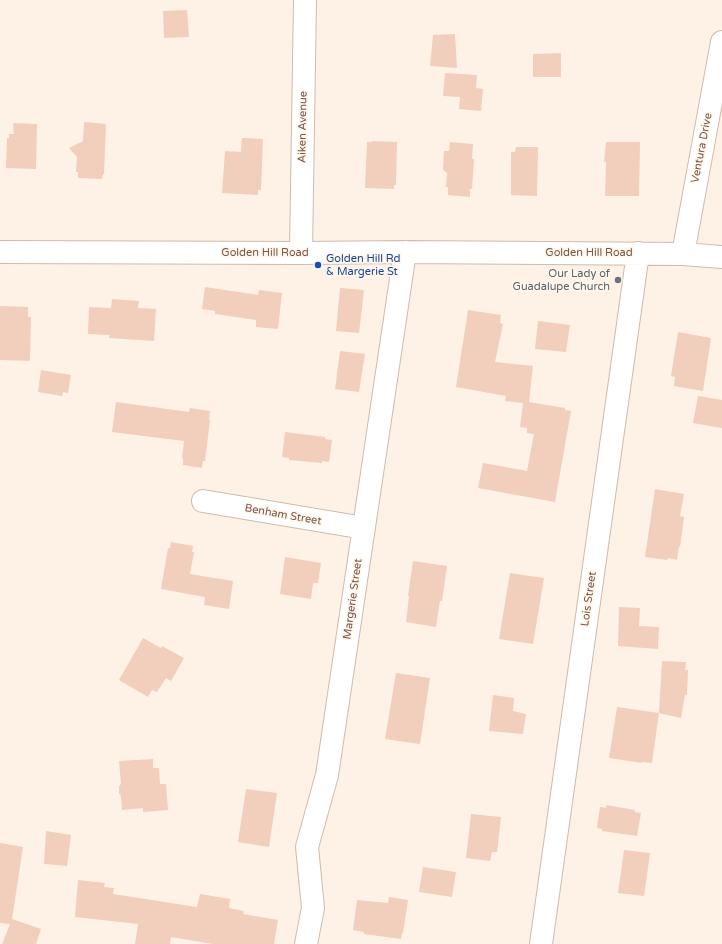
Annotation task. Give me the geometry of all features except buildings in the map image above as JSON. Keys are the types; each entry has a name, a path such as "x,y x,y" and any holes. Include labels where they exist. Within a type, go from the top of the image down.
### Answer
{"street":[{"name":"Aiken Avenue","path":"301,253 305,0"},
{"name":"Ventura Drive","path":"682,254 722,42"},
{"name":"Golden Hill Road","path":"0,252 405,252 682,254 722,257"},
{"name":"Margerie Street","path":"306,944 313,908 307,847 327,775 405,252"},
{"name":"Lois Street","path":"541,944 638,254"},
{"name":"Benham Street","path":"203,501 364,528"}],"place":[{"name":"Golden Hill Rd & Margerie St","path":"318,265"},
{"name":"Our Lady of Guadalupe Church","path":"618,280"}]}
